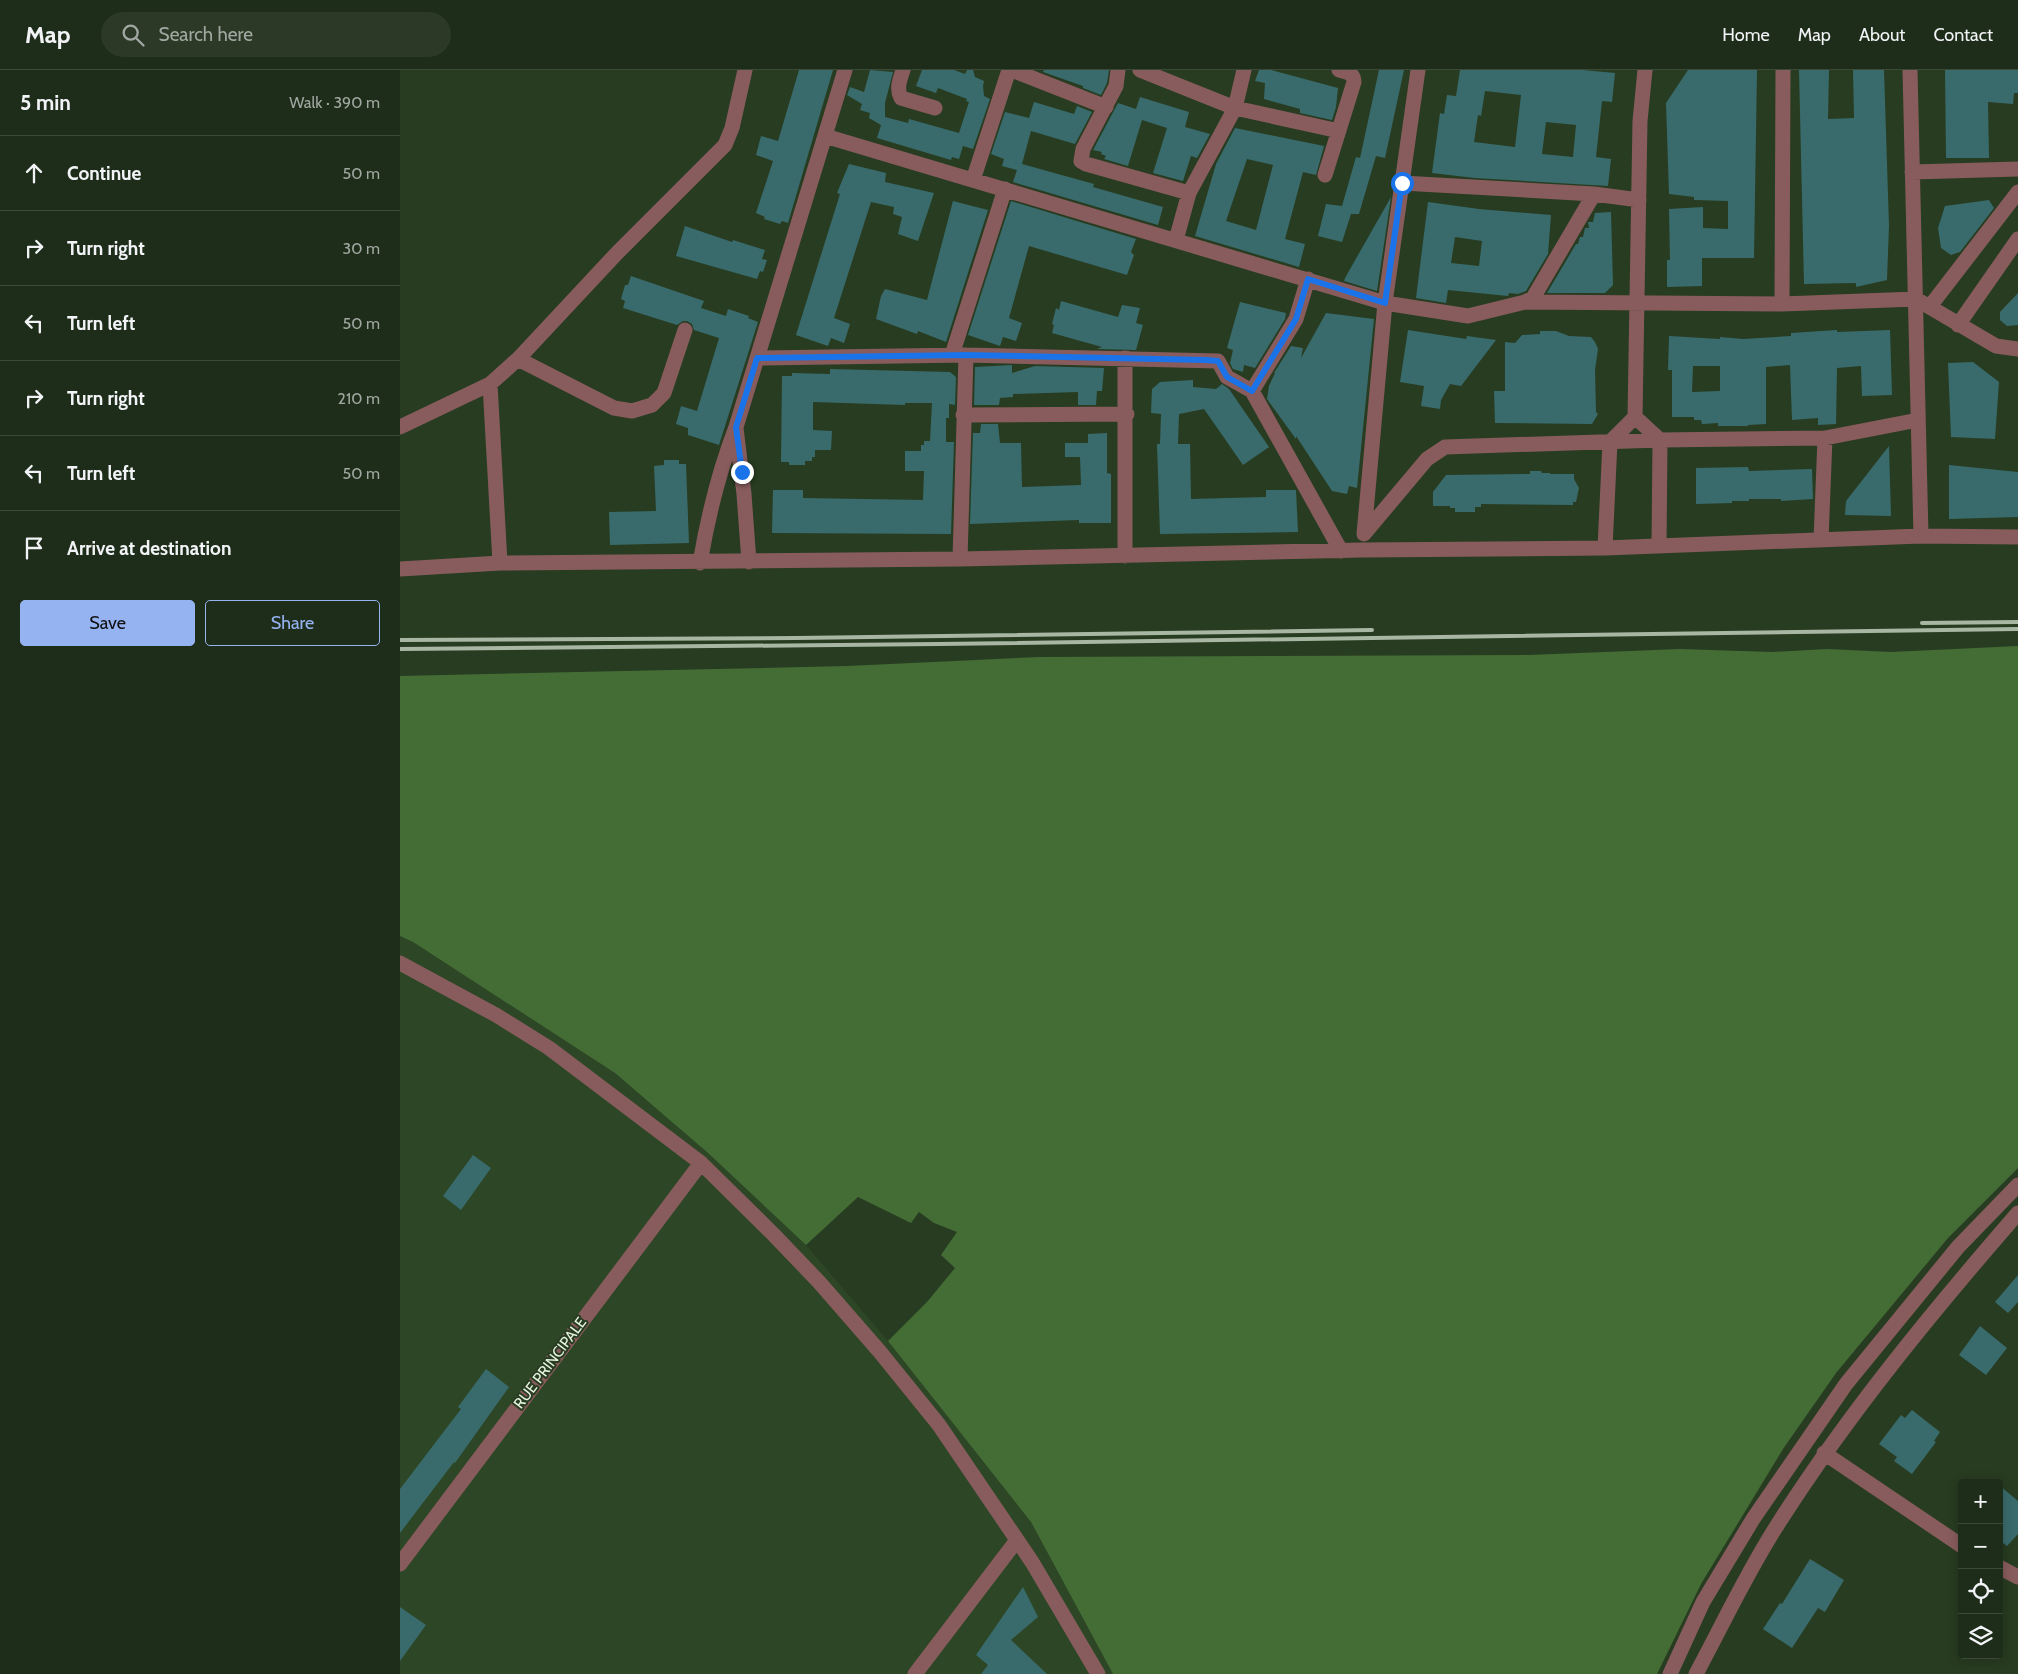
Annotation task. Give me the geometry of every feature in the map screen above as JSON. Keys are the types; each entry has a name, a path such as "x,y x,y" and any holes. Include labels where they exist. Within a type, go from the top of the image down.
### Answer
{"street":[{"path":"400,428 490,384 518,359 618,252 725,145 732,128 745,70"},
{"path":"700,563 714,494 845,70"},
{"path":"904,70 898,85 898,92 901,98 935,108"},
{"path":"973,180 1011,70 1106,107"},
{"path":"1118,70 1117,83 1106,107 1082,149 1081,160 1086,164 1189,193"},
{"path":"1140,70 1235,108 1339,131"},
{"path":"1176,240 1189,193 1235,108 1244,70"},
{"path":"1325,175 1354,78 1351,74 1339,70"},
{"path":"1362,550 1385,303 1418,70"},
{"path":"1605,548 1610,442 1635,417 1640,121 1645,70"},
{"path":"1782,304 1783,70"},
{"path":"1910,70 1921,536"},
{"path":"825,136 1385,303 1468,316 1525,302 1533,298 1594,194"},
{"path":"1912,172 2018,169"},
{"path":"1402,183 1594,194 1639,200"},
{"path":"960,559 963,415 959,355 1005,189"},
{"path":"1930,306 2018,192"},
{"path":"1958,325 2018,239"},
{"path":"1252,391 1296,319 1308,279"},
{"path":"1525,302 1782,304 1916,298 1958,325 1996,346 2018,349"},
{"path":"518,359 614,408 632,411 652,405 664,393 685,330"},
{"path":"757,358 959,355 1218,361 1227,377 1252,391 1341,551"},
{"path":"1125,358 1127,414 1125,556"},
{"path":"490,384 500,563"},
{"path":"963,415 1127,414"},
{"path":"1635,417 1660,440 1659,546"},
{"path":"1364,534 1427,459 1445,447 1660,440 1825,438 1918,420"},
{"path":"736,427 745,502 749,562"},
{"path":"1820,540 1825,438"},
{"path":"400,569 500,563 624,561 700,563 1362,550 1605,548 1921,536 2018,536"},
{"path":"400,963 496,1015 549,1048 701,1163 819,1282 880,1352 939,1426 1053,1596 1098,1674"},
{"name":"RUE PRINCIPALE","path":"400,1564 701,1163"},
{"path":"1670,1674 1703,1602 1753,1519 1846,1384 1958,1247 2018,1185"},
{"path":"1696,1674 1776,1526 1824,1453 1914,1336 2018,1213"},
{"path":"1824,1453 1958,1543"},
{"path":"915,1674 1017,1540"},
{"path":"2003,1569 2018,1577"}],"shaded area":[{"path":"2018,646 2018,1168 1948,1238 1836,1373 1783,1449 1701,1584 1657,1674 1113,1674 1031,1522 888,1341 927,1302 955,1268 941,1255 957,1232 934,1223 919,1212 911,1223 858,1197 806,1245 708,1153 615,1073 413,942 400,936 400,676 848,666 1039,657 1529,655 1680,649 1772,652 1827,649 1891,652"},
{"path":"400,936 413,942 615,1073 708,1153 806,1245 888,1341 1031,1522 1113,1674 400,1674"}],"building":[{"path":"799,70 833,70 788,223 782,221 780,224 764,219 765,217 756,213 773,161 756,155 761,136 778,141"},
{"path":"870,70 893,72 885,103 885,117 908,123 909,119 959,133 969,102 966,101 967,99 938,88 936,93 916,86 922,70 954,70 965,74 967,70 973,70 975,77 984,81 984,96 990,99 973,149 963,146 959,159 952,157 951,160 877,138 881,125 869,118 870,113 860,110 862,104 847,95 850,87 864,92"},
{"path":"1044,70 1109,70 1107,83 1101,95 1083,88 1083,86 1043,72"},
{"path":"1259,70 1271,70 1338,88 1336,107 1332,120 1300,113 1300,109 1264,99 1265,83 1255,81"},
{"path":"1379,70 1404,70 1385,158 1376,156 1359,214 1351,214 1342,242 1318,236 1326,204 1342,206 1356,157 1360,158"},
{"path":"1460,70 1583,70 1615,73 1612,102 1602,101 1596,157 1611,159 1608,186 1475,178 1432,173 1440,113 1444,114 1447,95 1456,96","holes":["1485,91 1521,95 1515,147 1474,142 1478,115 1481,116","1546,122 1576,125 1573,157 1542,154"]},
{"path":"1688,70 1757,70 1754,258 1702,258 1702,286 1667,287 1667,260 1670,260 1669,209 1703,207 1703,228 1728,229 1728,201 1694,200 1694,197 1669,194 1666,103"},
{"path":"1799,70 1829,70 1828,119 1854,118 1853,70 1884,70 1889,226 1887,280 1856,287 1856,283 1804,284"},
{"path":"1945,70 2018,70 2018,93 2014,93 2013,104 1988,102 1989,158 1946,158"},
{"path":"1140,97 1189,112 1185,127 1210,134 1197,158 1191,156 1183,181 1153,173 1167,128 1142,120 1128,166 1104,159 1106,156 1101,154 1102,152 1093,150 1118,103 1136,109"},
{"path":"1034,102 1074,114 1077,106 1092,112 1075,144 1031,131 1022,164 1094,184 1093,187 1163,207 1158,225 1013,182 1017,170 1002,166 1004,159 991,154 1005,112 1029,118"},
{"path":"1235,128 1324,146 1316,175 1303,172 1285,239 1305,244 1299,267 1195,236 1216,164","holes":["1247,159 1273,165 1256,230 1226,221"]},
{"path":"849,164 886,173 885,182 934,193 918,241 898,234 902,217 893,214 894,207 871,202 834,318 850,324 844,343 831,338 828,346 796,335 840,194 837,193"},
{"path":"1391,197 1377,291 1344,281 1345,278"},
{"path":"1989,200 1994,208 1960,252 1951,255 1941,248 1938,228 1945,206"},
{"path":"953,201 988,210 946,342 918,331 917,334 876,319 881,296 885,289 927,300"},
{"path":"1011,201 1136,239 1131,252 1134,255 1127,275 1029,246 1009,318 1022,323 1016,341 1003,337 1000,346 968,335"},
{"path":"1428,202 1479,209 1551,215 1548,254 1526,291 1518,294 1509,293 1508,296 1448,290 1446,303 1416,298","holes":["1455,237 1482,241 1479,266 1451,263"]},
{"path":"1611,212 1613,285 1605,293 1547,293 1576,244 1578,244 1580,237 1583,237 1585,228 1589,228 1588,222 1593,222 1595,213"},
{"path":"685,226 732,242 733,240 765,250 762,259 767,260 763,272 760,271 757,279 676,256"},
{"path":"631,276 704,301 701,308 726,316 728,309 749,316 748,318 758,322 719,445 688,435 688,428 676,424 681,406 697,411 719,338 694,330 692,324 687,321 677,325 623,308 625,301 621,299 625,285 628,285"},
{"path":"2018,293 2018,325 2007,326 2000,320 2000,312"},
{"path":"1061,301 1118,317 1122,305 1140,308 1136,323 1143,325 1136,350 1097,349 1102,347 1052,333 1056,308 1059,310"},
{"path":"1240,302 1286,313 1285,319 1255,368 1244,365 1243,372 1233,369 1230,363 1233,350 1227,348"},
{"path":"1326,313 1374,319 1357,488 1349,486 1347,494 1332,491 1296,436 1296,439 1267,399 1274,373 1291,346 1303,348 1301,358"},
{"path":"1408,330 1466,339 1467,336 1496,340 1461,386 1450,384 1441,400 1440,409 1421,406 1424,386 1400,382"},
{"path":"1837,330 1837,332 1890,330 1892,395 1862,396 1861,366 1837,368 1836,424 1818,425 1818,418 1792,420 1790,365 1766,367 1766,424 1718,426 1718,423 1702,424 1701,420 1694,420 1694,417 1672,417 1672,370 1668,370 1669,336 1743,339 1791,336 1791,333","holes":["1693,366 1720,366 1720,391 1692,392"]},
{"path":"1540,331 1556,331 1569,336 1591,337 1595,342 1598,349 1595,370 1596,412 1598,414 1592,424 1495,423 1494,391 1505,391 1505,342 1515,343 1522,335 1540,334"},
{"path":"1973,362 1999,382 1995,439 1951,437 1948,363"},
{"path":"1012,365 1012,373 1035,366 1104,368 1102,391 1097,391 1096,405 1078,405 1078,392 1013,394 1013,397 1000,398 999,405 974,405 975,367"},
{"path":"830,369 950,372 956,377 955,405 949,404 949,418 946,418 946,442 954,442 951,534 772,533 773,490 803,490 803,498 923,500 924,471 905,471 905,451 921,451 921,445 924,445 924,441 930,441 932,403 905,403 905,405 813,402 813,430 832,431 831,450 815,450 815,457 812,457 812,461 805,461 805,465 789,465 789,462 781,462 782,376 792,376 792,373 830,374"},
{"path":"1193,380 1193,387 1216,389 1222,384 1229,389 1269,447 1243,465 1204,409 1179,414 1178,444 1190,444 1191,499 1266,497 1266,490 1296,490 1298,532 1160,534 1157,444 1160,444 1161,414 1151,413 1152,389 1160,382"},
{"path":"981,424 998,424 1000,443 1021,443 1022,487 1081,485 1080,457 1065,457 1065,443 1088,443 1088,434 1107,433 1107,473 1111,474 1111,523 1079,523 1079,520 970,524 973,433 980,433"},
{"path":"1889,446 1891,516 1845,515 1846,501"},
{"path":"664,460 679,460 679,464 686,464 689,543 610,545 609,512 656,511 654,466 664,465"},
{"path":"1949,465 2018,472 2018,517 1949,519"},
{"path":"1748,467 1749,471 1812,469 1813,499 1781,501 1781,499 1749,499 1749,501 1732,501 1732,503 1696,504 1696,468"},
{"path":"1530,471 1541,471 1542,473 1550,474 1574,474 1574,479 1579,488 1576,502 1573,502 1573,505 1481,504 1481,507 1475,507 1475,512 1455,512 1455,508 1450,508 1450,506 1433,506 1433,492 1446,475 1530,474"},
{"path":"473,1155 491,1168 461,1210 443,1196"},
{"path":"2018,1275 2018,1302 2008,1313 1995,1302"},
{"path":"1980,1326 2007,1348 1986,1375 1959,1355"},
{"path":"486,1369 509,1387 455,1463 400,1533 400,1489 461,1409 458,1407"},
{"path":"1912,1410 1940,1432 1934,1441 1936,1442 1912,1474 1894,1461 1897,1457 1879,1444 1901,1415 1905,1418"},
{"path":"2003,1488 2018,1501 2018,1534 2007,1546 2003,1543"},
{"path":"1810,1559 1844,1580 1825,1612 1818,1608 1792,1648 1763,1629 1780,1603 1782,1604"},
{"path":"1023,1587 1038,1617 1011,1640 1047,1674 981,1674 988,1665 976,1655"},
{"path":"400,1607 426,1625 400,1661"}],"railway":[{"path":"1922,623 2018,622"},
{"path":"400,649 939,644 2018,629"},
{"path":"400,640 796,638 1372,630"}],"route":[{"path":"742,472 736,427 757,358 966,355 1206,360 1218,361 1227,377 1252,391 1296,319 1308,279 1385,303 1402,183"}]}
